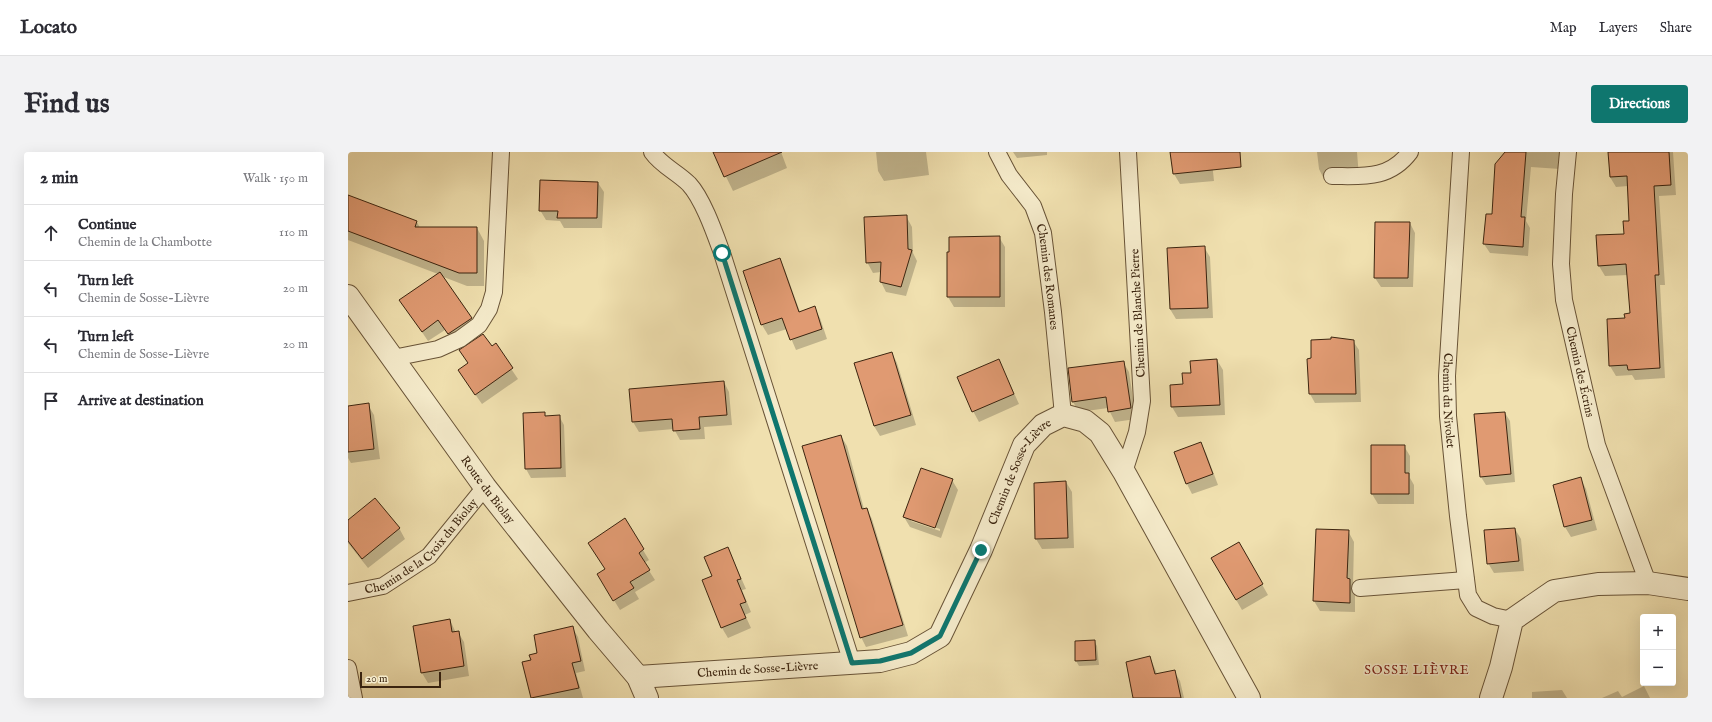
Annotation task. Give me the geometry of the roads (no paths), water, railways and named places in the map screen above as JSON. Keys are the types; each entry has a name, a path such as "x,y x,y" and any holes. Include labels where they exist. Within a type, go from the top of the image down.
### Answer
{"street":[{"name":"Route du Biolay","path":"348,296 485,487 598,630 638,677 647,698"},
{"name":"Chemin de Sosse-Lièvre","path":"638,677 880,661 911,653 940,636 981,550 1024,446 1043,425 1063,415 1084,421 1100,433 1124,472 1248,698"},
{"path":"1491,698 1501,667 1512,620 1554,591 1598,584 1648,583 1688,589"}],"lane":[{"path":"393,358 438,349 460,339 479,325 489,309 494,292 500,152"},
{"path":"652,152 658,161 690,185 708,215 722,253 852,663"},
{"name":"Chemin des Romanes","path":"997,152 1009,176 1033,206 1043,233 1053,312 1063,415"},
{"name":"Chemin de Blanche Pierre","path":"1124,472 1137,432 1142,401 1128,152"},
{"path":"1332,176 1366,176 1378,174 1395,168 1410,152"},
{"name":"Chemin du Nivolet","path":"1461,152 1447,376 1448,416 1468,595 1476,608 1493,616 1512,620"},
{"name":"Chemin des Écrins","path":"1568,152 1564,194 1561,264 1564,300 1597,445 1648,583"},
{"name":"Chemin de la Croix du Biolay","path":"348,592 383,586 429,556 485,487"},
{"path":"1360,588 1466,580"},
{"path":"348,668 354,698"}],"district":[{"name":"SOSSE LIÈVRE","path":"1417,670"}]}
